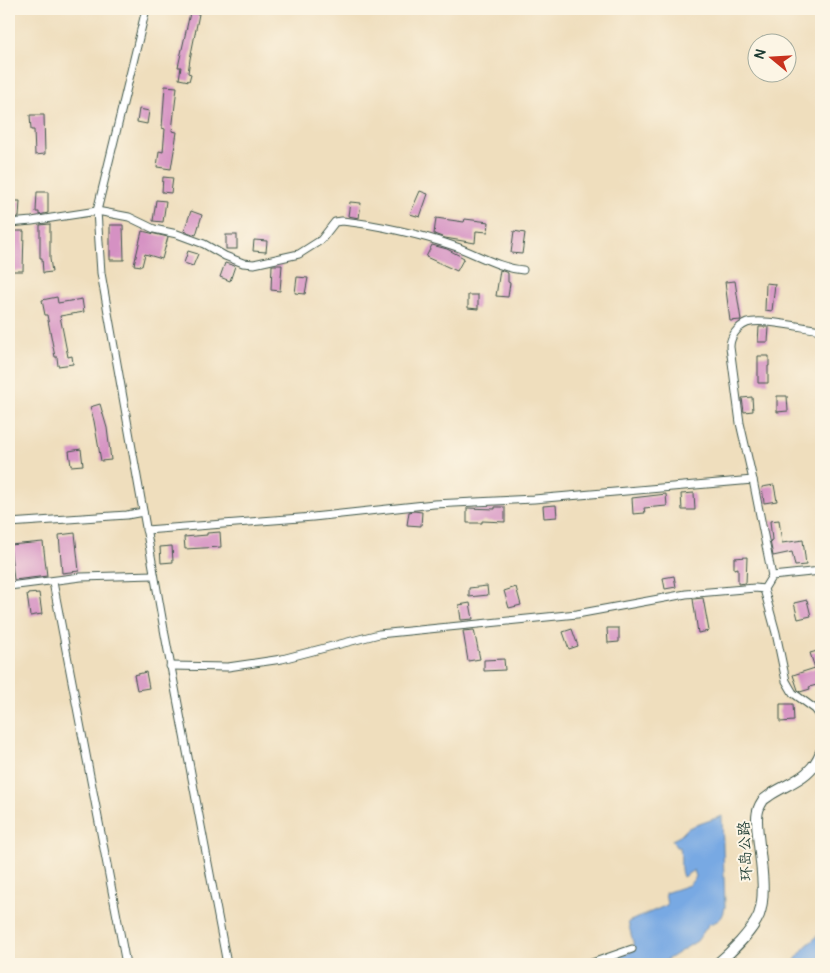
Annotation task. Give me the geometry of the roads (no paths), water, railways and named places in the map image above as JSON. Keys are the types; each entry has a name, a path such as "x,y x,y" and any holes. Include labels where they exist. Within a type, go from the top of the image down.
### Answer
{"street":[{"path":"146,9 97,211 100,273 170,666 227,964"},
{"path":"9,223 97,211 129,217 154,229 177,234 204,244 225,256 254,264 299,254 321,240 335,222 342,221 430,239 454,246 502,266 523,270"},
{"path":"821,330 758,321 741,326 730,340 740,423 772,576 764,590 776,633 786,681 793,693 815,709 821,718"},
{"path":"146,530 434,504 553,497 752,480"},
{"path":"9,523 127,515 143,512"},
{"path":"772,576 821,571"},
{"path":"9,586 81,577 154,575"},
{"path":"53,582 126,964"},
{"path":"170,666 228,667 282,659 388,633 577,614 686,594 755,588 764,590"},
{"name":"环岛公路","path":"717,964 726,957 750,929 758,916 761,905 762,882 757,816 762,801 780,788 800,779 812,769 821,752"},
{"path":"589,964 632,949"}],"water":[{"path":"722,816 725,907 722,916 716,922 709,924 697,941 660,964 615,964 614,959 635,950 628,922 667,905 665,893 689,885 696,877 694,870 683,877 680,847 676,847 672,840 680,836 688,828"},
{"path":"821,933 821,964 792,964 805,947"}]}
